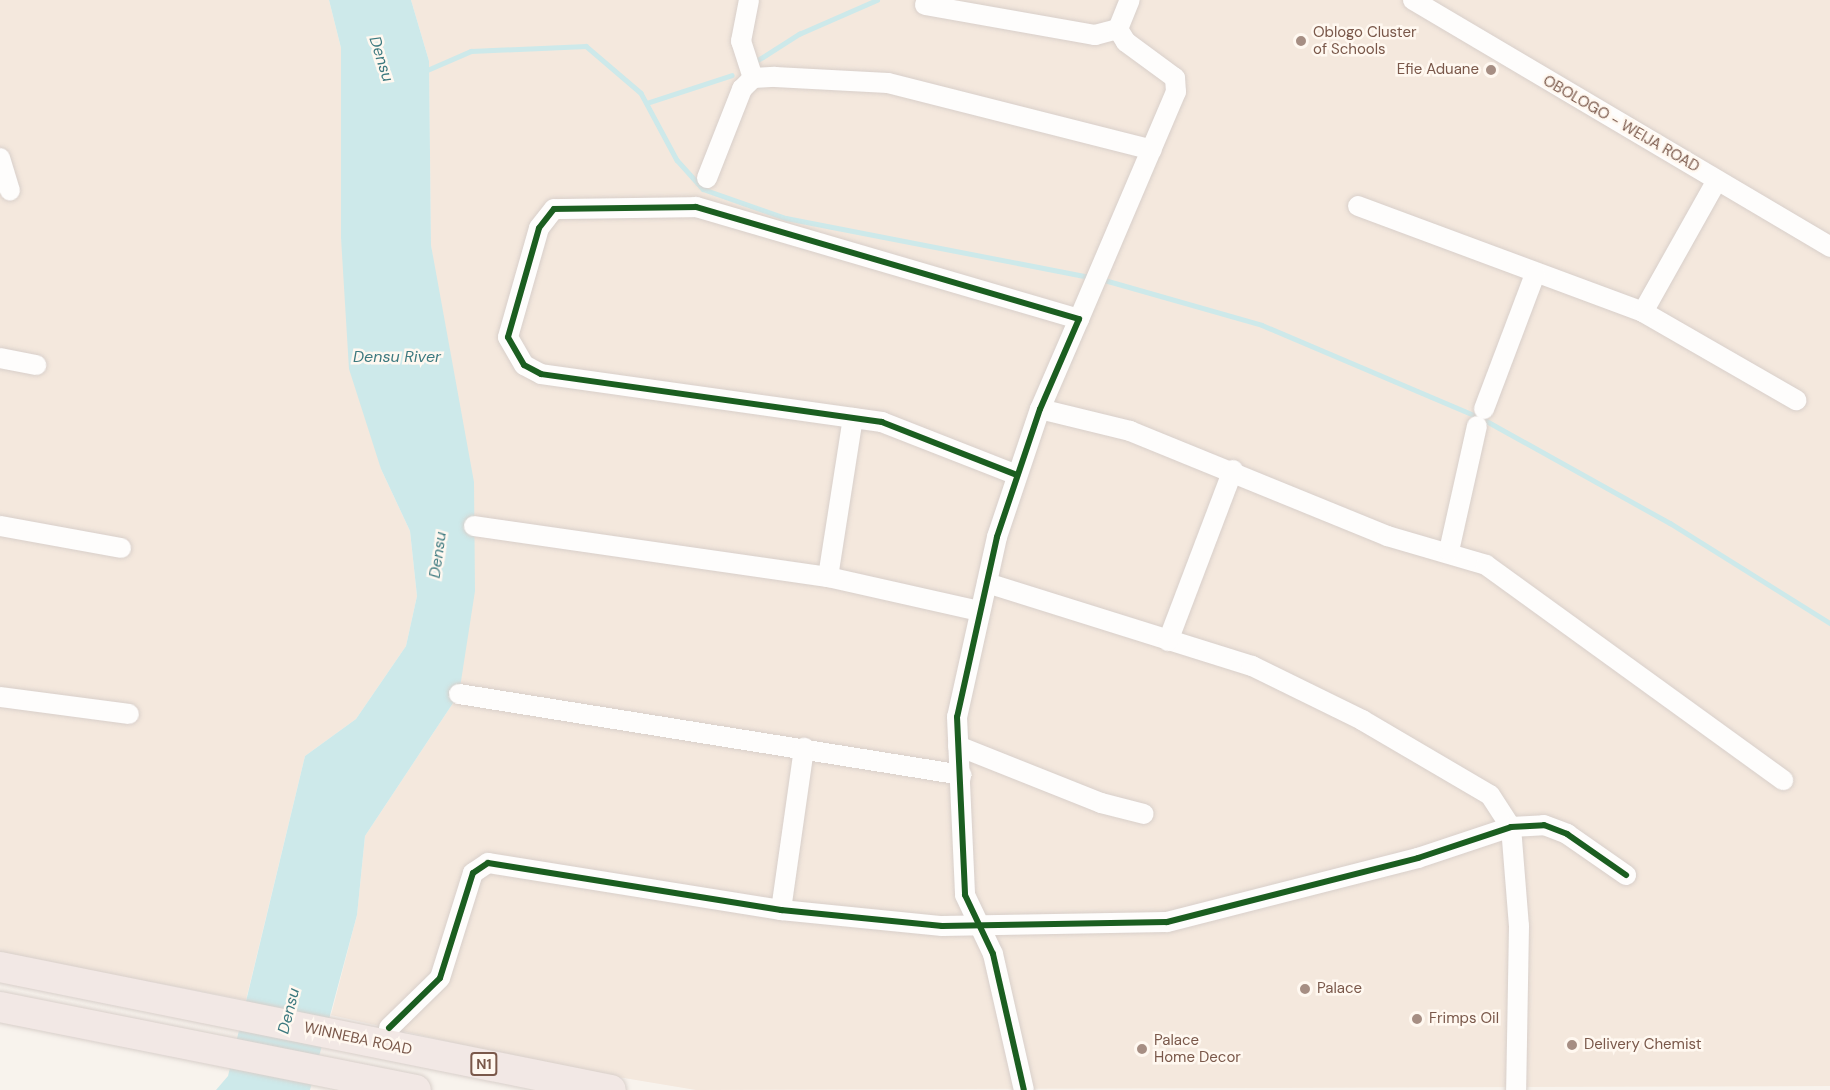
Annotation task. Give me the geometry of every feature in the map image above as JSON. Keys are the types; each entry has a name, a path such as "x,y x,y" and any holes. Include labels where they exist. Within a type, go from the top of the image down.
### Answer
{"highway":[{"name":"WINNEBA ROAD","path":"0,967 610,1090"},
{"path":"0,1007 416,1090"}],"street":[{"path":"749,0 741,41 753,78"},
{"path":"1118,29 1130,0"},
{"name":"OBOLOGO - WEIJA ROAD","path":"1413,0 1830,247"},
{"path":"925,5 1095,35 1118,29"},
{"path":"1024,1090 1010,1010 993,954 976,924 965,895 961,850 962,775 957,717 979,611 1017,475 1040,409 1172,106 1175,78 1126,42 1118,29"},
{"path":"707,178 742,88 753,78 888,83 1152,150"},
{"path":"0,158 10,190"},
{"path":"1642,312 1718,180"},
{"path":"1358,206 1535,274 1642,312 1796,400"},
{"path":"1017,475 907,428 853,418 591,384 541,374 524,365 508,337 539,228 554,210 696,207 1079,319"},
{"path":"1449,551 1481,418 1535,274"},
{"path":"0,358 36,365"},
{"path":"1040,409 1130,431 1233,470 1387,536 1449,551 1486,565 1544,603 1783,780"},
{"path":"828,577 853,418"},
{"path":"1168,641 1233,470"},
{"path":"0,526 121,548"},
{"path":"474,526 828,577 979,611"},
{"path":"987,584 1251,666 1362,720 1490,795 1511,827 1519,926 1516,1090"},
{"path":"459,694 962,775"},
{"path":"0,697 129,714"},
{"path":"958,746 1101,803 1144,814"},
{"path":"781,910 804,748"},
{"path":"389,1028 440,978 473,873 488,863 781,910 976,924 1107,927 1167,922 1418,858 1511,827 1544,825 1567,834 1626,875"}],"shaded area":[{"path":"0,0 329,0 341,48 341,238 381,469 410,531 417,596 406,646 356,719 305,756 246,1000 0,953"},
{"path":"411,0 1830,0 1830,1086 696,1090 576,1070 331,1015 357,915 365,836 459,694 447,356 431,245 429,61"}],"water":[{"name":"Densu River","path":"329,0 411,0 429,61 431,245 474,482 475,591 459,694 365,836 357,915 310,1090 216,1090 228,1076 305,756 356,719 406,646 417,596 410,531 381,469 349,369 341,238 341,48"}],"waterway":[{"path":"758,60 799,34 877,0"},
{"path":"425,71 471,51 586,46 641,93 677,160 703,189 786,218 1090,277"},
{"path":"647,103 732,75"},
{"path":"1101,279 1262,325 1483,419 1670,523 1830,623"}],"cycle path":[{"path":"1017,475 882,422 541,374 524,365 508,337 539,228 554,209 696,207 1079,319 1040,409 997,537 957,717 965,895 993,954 1024,1090"},
{"path":"389,1028 440,978 473,873 488,863 781,910 942,926 1167,922 1418,858 1511,827 1544,825 1567,834 1626,875"}],"place":[{"name":"Oblogo Cluster of Schools","path":"1301,41"},
{"name":"Efie Aduane","path":"1491,70"},
{"name":"Palace","path":"1305,989"},
{"name":"Frimps Oil","path":"1417,1019"},
{"name":"Delivery Chemist","path":"1572,1045"},
{"name":"Palace Home Decor","path":"1142,1049"}],"water label":[{"name":"Densu","path":"381,59"},
{"name":"Densu","path":"438,555"},
{"name":"Densu","path":"289,1011"}]}
